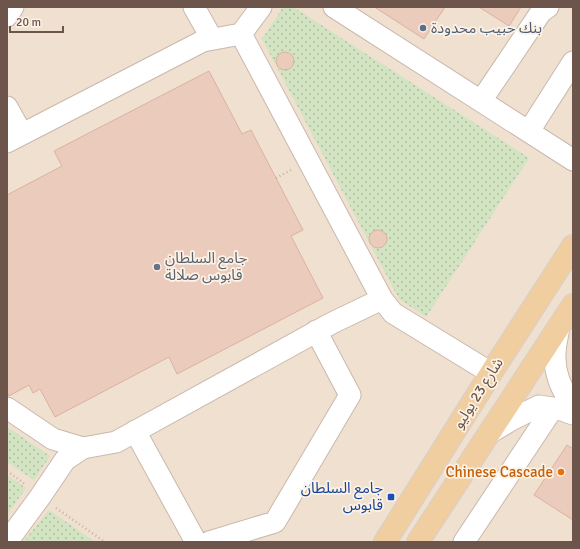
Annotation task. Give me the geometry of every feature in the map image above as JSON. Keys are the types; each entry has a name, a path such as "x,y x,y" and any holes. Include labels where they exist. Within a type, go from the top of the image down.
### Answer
{"main road":[{"name":"شارع 23 يوليو","path":"385,542 573,246"},
{"name":"شارع 23 يوليو","path":"422,541 488,434 573,305"},
{"path":"376,542 409,504"}],"street":[{"path":"7,16 13,7"},
{"path":"194,7 212,39"},
{"path":"7,107 15,138 204,41 241,34 261,7"},
{"path":"334,7 573,160"},
{"path":"481,101 541,12 548,7"},
{"path":"241,34 382,299 393,313 491,373"},
{"path":"529,132 573,62"},
{"path":"8,542 65,460 83,448 116,442 316,331 382,299"},
{"path":"464,542 563,407 566,396 556,373 555,354 559,326"},
{"path":"209,542 275,522 350,395 316,331"},
{"path":"488,434 513,418 538,406 563,407"},
{"path":"563,407 559,409 573,414"},
{"path":"7,408 53,439 83,448"},
{"path":"135,431 196,542"}],"shaded area":[{"path":"7,7 573,7 573,542 7,542"}],"green space":[{"path":"283,7 293,7 529,158 426,317 399,299 262,39"},
{"path":"7,427 50,456 34,480 7,462"},
{"path":"7,475 26,488 7,515"},
{"path":"49,510 95,542 23,542"}],"building":[{"path":"445,7 424,39 376,8"},
{"path":"479,7 521,7 509,26"},
{"path":"281,52 289,52 294,57 292,68 289,70 281,70 276,65 276,57"},
{"name":"جامع السلطان قابوس صلالة","path":"209,71 242,134 251,130 303,230 291,236 323,298 177,374 169,357 55,417 40,389 33,393 29,385 9,396 7,392 7,195 62,166 54,151"},
{"path":"374,230 382,230 387,235 385,246 382,248 374,248 369,243 369,235"},
{"name":"Chinese Cascade","path":"567,445 573,449 573,520 534,495"}],"place":[{"name":"بنك حبيب محدودة","path":"423,28"},
{"name":"جامع السلطان قابوس صلالة","path":"157,267"},
{"name":"Chinese Cascade","path":"561,472"},
{"name":"جامع السلطان قابوس","path":"391,497"}]}
